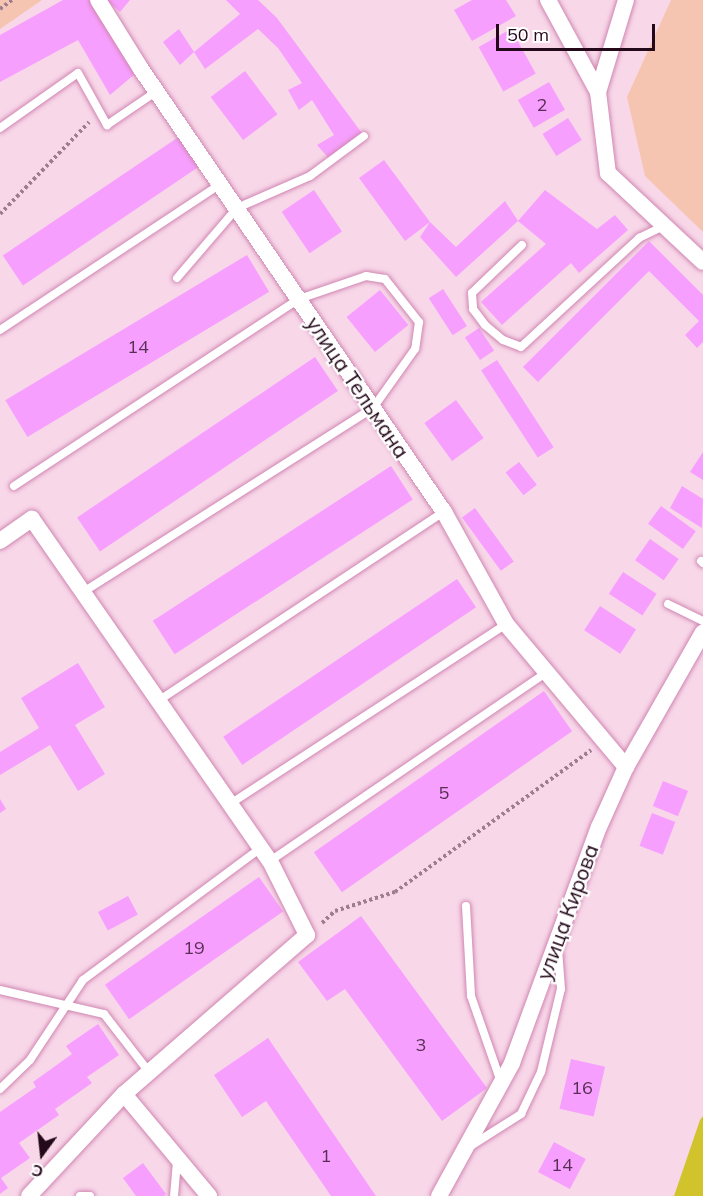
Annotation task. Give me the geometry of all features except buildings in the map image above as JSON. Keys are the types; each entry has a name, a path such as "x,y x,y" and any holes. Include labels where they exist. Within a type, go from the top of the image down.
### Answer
{"street":[{"name":"улица Тельмана","path":"98,0 157,91 444,512 506,624 626,766"},
{"path":"548,0 598,92 608,173 703,262"},
{"path":"598,92 626,0"},
{"path":"0,542 32,519 265,855 307,935 124,1094 29,1196"},
{"name":"улица Кирова","path":"439,1196 502,1082 598,827 626,766 703,632"},
{"path":"124,1094 208,1196"}],"lane":[{"path":"0,128 78,73 107,125 157,91"},
{"path":"177,278 237,208 325,167 364,136"},
{"path":"0,330 220,184"},
{"path":"522,245 472,293 473,309 485,325 503,340 521,347 639,238 664,226"},
{"path":"14,486 299,299 366,276 385,279 418,322 415,349 373,408 83,592"},
{"path":"158,701 444,512"},
{"path":"668,604 703,621"},
{"path":"230,804 506,624"},
{"path":"0,1089 30,1060 83,980 265,855 548,672"},
{"path":"466,906 471,996 502,1082"},
{"path":"465,1150 521,1114 541,1072 561,989 557,940"},
{"path":"0,990 104,1014 150,1073"},
{"path":"174,1196 177,1161"},
{"path":"80,1196 90,1196"}],"path":[{"path":"0,9 12,0"},
{"path":"0,214 99,112"},
{"path":"307,935 335,911 395,892 605,741"}],"shaded area":[{"path":"0,0 42,0 0,29"},
{"path":"671,0 703,0 703,232 645,176 627,97"},
{"path":"703,1116 703,1196 674,1196 700,1120"}]}
